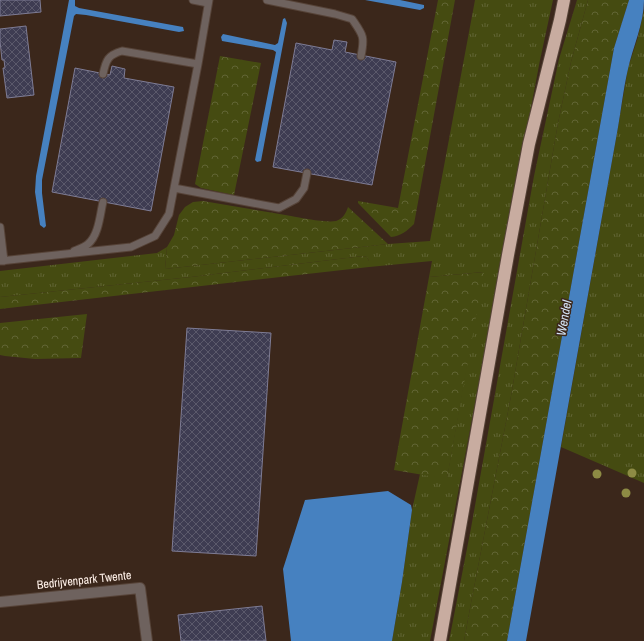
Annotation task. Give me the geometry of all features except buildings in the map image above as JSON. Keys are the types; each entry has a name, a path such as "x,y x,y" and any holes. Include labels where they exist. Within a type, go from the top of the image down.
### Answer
{"highway":[{"path":"440,641 529,144 564,0"},
{"path":"560,20 567,0"}],"street":[{"name":"Bedrijvenpark Twente","path":"0,602 140,588 147,641"}],"lane":[{"path":"0,226 2,261 131,247 155,236 169,214 209,1 193,0"},
{"path":"267,0 352,19 362,34 363,44 361,56"},
{"path":"103,74 106,62 113,54 122,51 198,64"},
{"path":"174,188 279,208 296,199 304,188 307,173"},
{"path":"71,253 89,244 97,229 102,202"}],"green space":[{"path":"438,0 455,0 414,224 404,233 391,237 358,203 358,201 398,208"},
{"path":"475,0 553,0 540,60 430,641 392,641 412,510 420,474 447,478 483,272 429,277 432,261 369,267 367,257 363,256 191,277 0,297 0,271 157,253 167,247 165,269 388,244 430,241"},
{"path":"577,0 588,0 571,62 558,123 511,396 464,641 449,641 471,528 534,176 559,59"},
{"path":"588,0 629,0 614,48 507,641 464,641 511,396 558,123 571,62"},
{"path":"644,10 644,483 561,447 628,68 638,37"},
{"path":"220,56 261,63 234,195 201,188 195,184"},
{"path":"203,201 307,219 327,221 336,221 341,219 348,207 388,244 165,269 167,247 174,235 179,215 185,207 193,202"},
{"path":"363,256 367,257 369,267 0,309 0,297 191,277"},
{"path":"484,272 447,479 394,470 429,277"},
{"path":"87,314 81,358 35,359 0,355 0,323"}],"water":[{"path":"69,0 75,0 75,6 79,8 183,27 184,31 179,32 86,15 76,14 74,16 42,180 46,226 44,228 40,225 35,192 36,176"},
{"path":"365,0 400,0 424,5 424,8 420,10"},
{"path":"629,0 644,0 644,9 630,60 625,85 526,641 507,641 614,48"},
{"path":"285,18 287,23 261,161 257,162 255,160 276,52 273,50 222,41 221,37 223,34 275,45 278,43 283,19"},
{"path":"388,491 411,505 412,510 392,641 291,641 283,569 305,500"}],"water label":[{"name":"Wendel","path":"564,318"}]}
